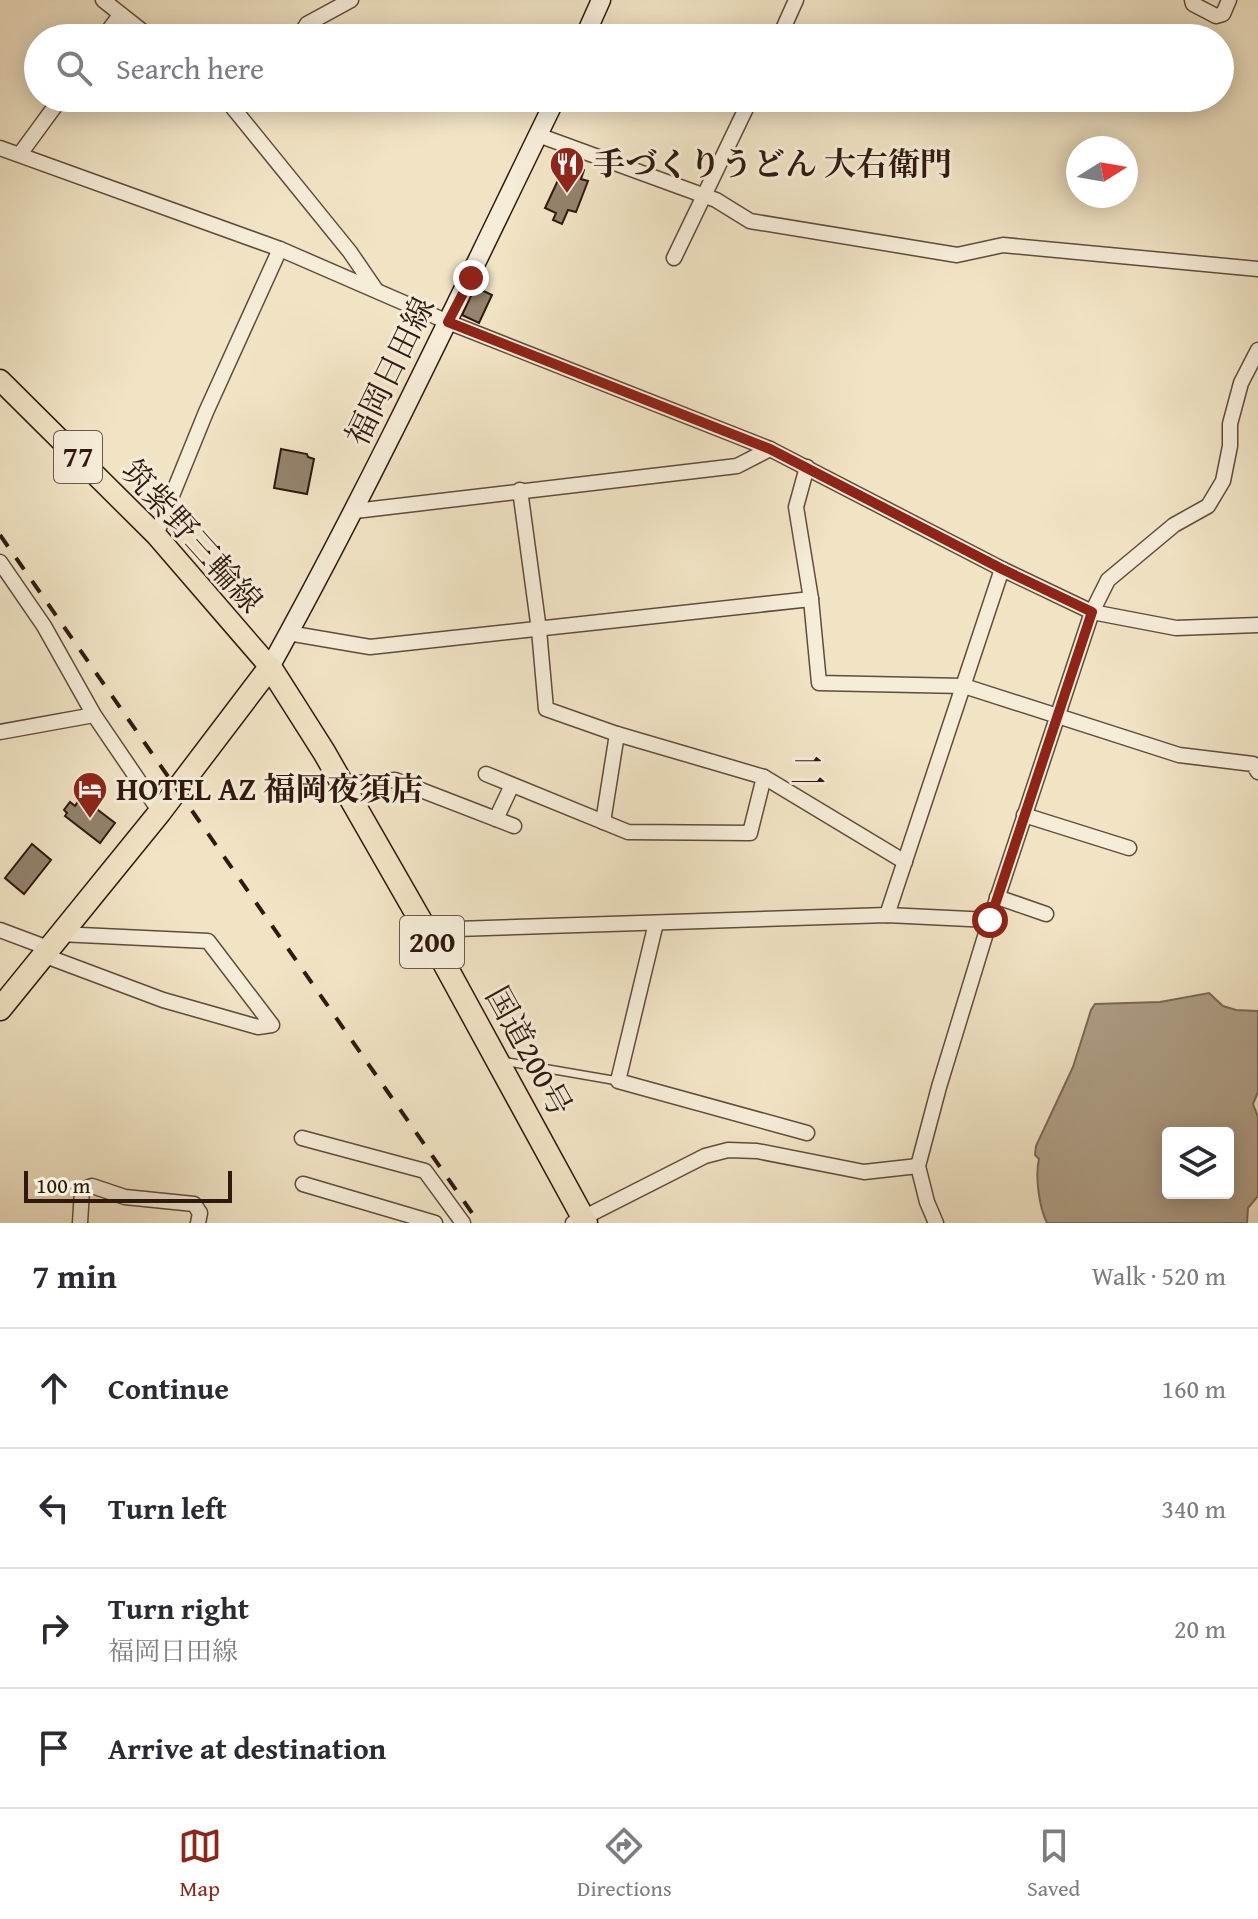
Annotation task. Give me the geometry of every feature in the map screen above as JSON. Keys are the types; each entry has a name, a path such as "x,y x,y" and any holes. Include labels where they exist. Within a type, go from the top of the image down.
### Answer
{"highway":[{"name":"国道200号","path":"270,667 426,930 581,1221"},
{"path":"0,1009 160,812 270,667"}],"main road":[{"path":"590,24 601,0"},
{"name":"福岡日田線","path":"270,667 355,511 549,112"},
{"name":"筑紫野三輪線","path":"0,380 156,535 270,667"}],"street":[{"path":"103,0 132,24"},
{"path":"307,24 351,0"},
{"path":"785,24 796,0"},
{"path":"1192,0 1193,4 1216,16 1223,14 1229,0"},
{"path":"113,24 120,15"},
{"path":"20,154 51,112"},
{"path":"236,112 350,252 376,290"},
{"path":"674,258 744,112"},
{"path":"538,135 716,200 750,221 957,255 1003,245 1258,269"},
{"path":"0,148 280,249 448,322 770,449 1092,612 1176,628 1258,625"},
{"path":"156,535 206,412 280,249"},
{"path":"936,1223 918,1166 997,897 1092,612 1108,580 1174,525 1208,506 1223,481 1230,446 1230,424 1237,397 1258,350"},
{"path":"355,511 737,466 770,449"},
{"path":"807,467 796,507 811,599 819,683 964,686 1179,755 1256,764"},
{"path":"520,490 546,709 617,734 764,777 905,862"},
{"path":"0,562 44,626 94,715 160,812"},
{"path":"887,915 1002,569"},
{"path":"288,633 370,647 811,599"},
{"path":"0,732 94,715"},
{"path":"603,822 617,734"},
{"path":"486,774 628,832 750,833 764,777"},
{"path":"342,784 395,780 514,826"},
{"path":"496,819 512,785"},
{"path":"1024,815 1129,848"},
{"path":"997,897 1046,914"},
{"path":"426,930 887,915 990,920"},
{"path":"656,923 618,1081 807,1133"},
{"path":"0,930 50,946 163,1000 258,1027 272,1025 208,941 50,946"},
{"path":"302,1138 425,1171 463,1223"},
{"path":"581,1221 705,1156 728,1150 757,1151 864,1172 918,1166"},
{"path":"303,1184 436,1223 449,1204"},
{"path":"80,1223 82,1190 92,1186 125,1197 194,1204 200,1213 198,1223"}],"lane":[{"path":"498,1061 618,1081"}],"shaded area":[{"path":"1209,993 1223,1006 1258,1011 1258,1092 1253,1104 1258,1117 1258,1196 1248,1208 1247,1223 1047,1223 1038,1191 1039,1159 1035,1155 1036,1146 1073,1067 1095,1004 1160,1002"}],"building":[{"name":"手づくりうどん 大右衛門","path":"566,163 584,170 581,179 588,181 576,212 568,210 562,224 553,220 556,213 545,208"},
{"path":"475,287 492,295 479,323 462,315"},
{"path":"281,449 307,454 314,459 307,494 274,488"},
{"name":"HOTEL AZ 福岡夜須店","path":"81,797 115,823 100,843 65,816 67,813 64,810 70,802 75,806"},
{"path":"32,844 51,860 24,894 5,878"}],"railway":[{"path":"0,535 479,1223"}],"place":[{"name":"手づくりうどん 大右衛門","path":"567,195"},
{"name":"HOTEL AZ 福岡夜須店","path":"90,820"}],"district":[{"name":"二","path":"808,771"}],"route":[{"path":"471,278 448,322 770,449 1092,612 990,920"}]}
